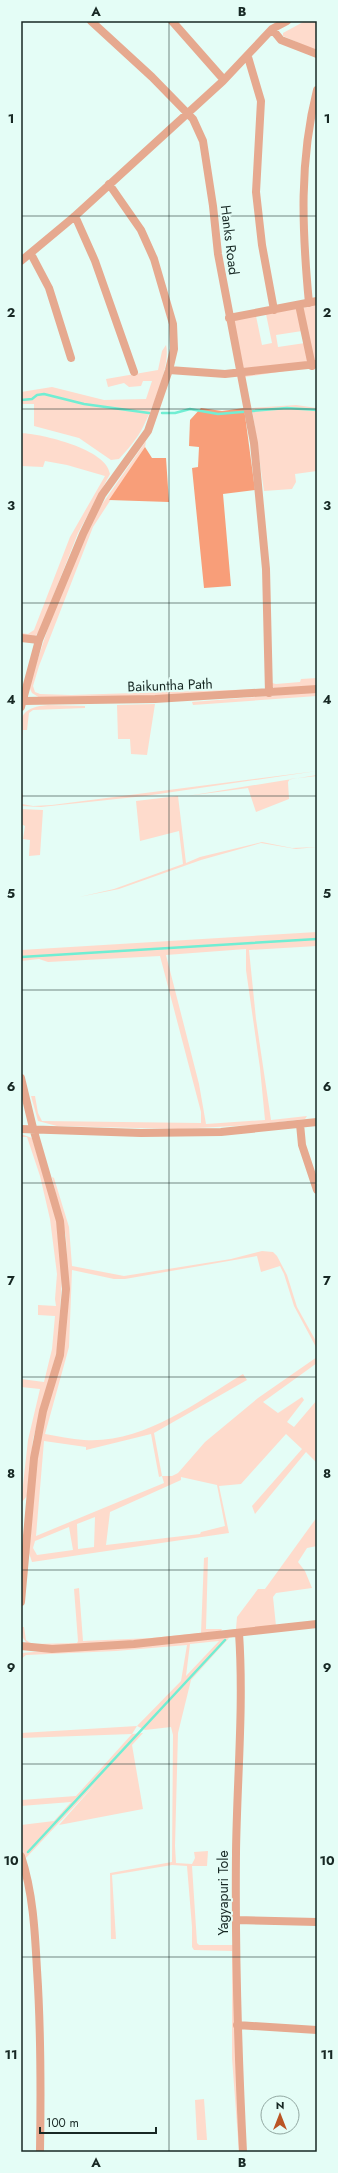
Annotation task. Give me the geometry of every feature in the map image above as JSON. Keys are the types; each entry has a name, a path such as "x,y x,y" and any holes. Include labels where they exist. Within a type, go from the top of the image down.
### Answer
{"street":[{"name":"Hanks Road","path":"91,21 152,77 188,114 196,125 206,157 218,254 254,443 266,569 269,693"},
{"path":"172,21 224,80"},
{"path":"21,261 75,216 188,114 248,57 277,21"},
{"path":"272,29 287,21"},
{"path":"272,29 281,40 317,54"},
{"path":"248,57 261,101 256,192 264,257 274,310"},
{"path":"229,318 313,302 302,192 309,122 317,90"},
{"path":"22,704 39,640 83,534 102,495 148,431 169,370 174,349 173,326 154,259 141,230 110,184"},
{"path":"75,216 95,261 134,372"},
{"path":"31,254 49,288 71,358"},
{"path":"169,370 225,374 314,365 300,305"},
{"path":"21,638 39,640"},
{"name":"Baikuntha Path","path":"22,704 155,699 317,689"},
{"path":"21,1078 33,1128 60,1221 66,1290 60,1355 43,1411 34,1458 21,1601"},
{"path":"21,1129 33,1128 94,1132 221,1132 317,1122"},
{"path":"300,1124 302,1145 317,1190"},
{"path":"21,1646 52,1649 105,1646 317,1624"},
{"name":"Yagyapuri Tole","path":"239,1633 241,1722 236,1854 236,1920 237,2025 243,2152"},
{"path":"21,1856 29,1889 36,1951 39,2001 40,2152"},
{"path":"236,1920 317,1922"},
{"path":"237,2025 317,2030"}],"shaded area":[{"path":"305,21 317,21 317,51 283,36 283,33"},
{"path":"317,303 317,365 315,364 303,308"},
{"path":"297,308 302,331 276,335 278,347 305,343 308,361 304,368 245,377 234,322 236,320 256,316 262,345 272,343 266,314"},
{"path":"166,345 166,363 160,386 151,409 138,436 119,459 111,460 79,438 34,426 34,404 21,404 21,392 52,387 104,400 146,399 152,381 143,381 141,386 129,387 124,383 108,387 106,379 158,370 162,351"},
{"path":"296,405 317,408 317,471 295,474 296,482 292,489 264,491 252,408"},
{"path":"201,408 222,411 244,408 255,490 223,494 231,586 204,588 192,468 198,467 199,447 189,446 190,420"},
{"path":"21,433 43,436 72,444 86,450 98,457 106,465 110,474 78,533 39,632 34,637 21,635 21,633 28,634 34,630 70,537 105,476 67,465 45,461 43,467 21,466"},
{"path":"146,441 145,447 93,527 39,666 33,686 35,692 40,694 71,695 266,689 137,697 40,698 32,693 30,683 50,622 84,538 96,513"},
{"path":"145,447 152,458 166,458 169,502 109,500"},
{"path":"317,678 317,686 274,688 271,685 272,683 300,682 301,679"},
{"path":"317,692 317,696 193,705 192,702"},
{"path":"155,704 147,755 131,754 130,739 118,739 117,705"},
{"path":"48,705 85,706 85,708 33,710 29,713 27,730 23,730 21,751 21,725 25,713 37,707"},
{"path":"317,771 145,796 41,807 21,806 21,793 23,794 22,804 33,806 52,805"},
{"path":"290,779 288,782 289,799 256,812 248,788 187,796"},
{"path":"178,796 186,863 200,857 262,842 292,848 317,847 296,849 261,843 201,860 119,889 79,897 114,889 183,864 179,831 140,841 136,801"},
{"path":"21,809 43,810 40,855 29,856 30,840 23,839 25,826 21,824"},
{"path":"317,932 317,946 249,950 256,1019 271,1120 307,1116 305,1119 253,1125 178,1129 57,1126 38,1121 31,1096 35,1096 38,1113 42,1121 201,1123 201,1112 160,956 48,962 39,959 21,961 21,950","holes":["246,949 246,970 260,1068 265,1120 206,1124 199,1084 166,955"]},
{"path":"21,1134 32,1138 56,1217 62,1276 58,1347 33,1439 27,1496 21,1503 28,1440 40,1389 21,1387 21,1379 44,1382 52,1349 55,1316 38,1315 38,1305 56,1306 55,1299 57,1274 50,1219 40,1176 27,1137 21,1137"},
{"path":"52,1177 54,1178 69,1227 72,1266 124,1276 231,1259 262,1251 273,1252 277,1256 287,1275 297,1307 317,1343 317,1349 294,1306 280,1266 261,1272 257,1256 125,1279 114,1279 72,1270 69,1347 45,1434 84,1440 106,1440 127,1435 148,1429 168,1419 187,1409 243,1374 247,1380 154,1433 162,1476 172,1476 178,1473 205,1442 258,1398 317,1357 317,1363 263,1402 278,1413 302,1397 304,1400 287,1422 294,1427 317,1400 317,1463 306,1452 255,1514 252,1506 302,1449 286,1434 241,1484 219,1486 229,1533 32,1562 29,1553 37,1459 68,1293 66,1236","holes":["151,1434 159,1477 162,1476 164,1483 36,1536 44,1441 86,1447 86,1450","181,1477 217,1485 225,1526 201,1532 200,1534 106,1545 110,1512 181,1480","95,1517 94,1547 78,1549 77,1524","69,1527 73,1550 37,1555 33,1548 35,1541"]},
{"path":"317,1517 317,1546 307,1548 298,1562 305,1571 312,1588 276,1593 273,1597 276,1626 230,1631 229,1630 236,1629 237,1617 258,1589 265,1589"},
{"path":"208,1557 206,1629 222,1629 219,1634 49,1647 28,1645 23,1638 21,1627 24,1627 26,1640 32,1644 77,1643 74,1589 79,1588 83,1641 151,1638 201,1633 204,1558"},
{"path":"223,1637 229,1638 191,1680 178,1733 175,1846 176,1863 192,1864 195,1858 194,1852 208,1851 207,1866 192,1866 197,1943 199,1945 233,1945 241,2152 239,2152 232,2058 232,1951 194,1950 192,1947 192,1927 187,1866 172,1865 112,1875 116,1939 111,1939 110,1873 172,1862 173,1735 171,1727 145,1730 137,1726 181,1681 187,1645 116,1651 26,1655 21,1659 21,1653","holes":["219,1641 186,1676 190,1644"]},
{"path":"137,1726 132,1734 21,1738 21,1733"},
{"path":"143,1733 132,1745 143,1809 59,1825 98,1781 25,1859 21,1844 21,1825 54,1821 71,1802 21,1806 21,1800 76,1796 132,1734"},
{"path":"204,2099 207,2140 197,2140 195,2100"}],"waterway":[{"path":"21,400 32,399 37,395 44,394 84,404 149,413"},
{"path":"162,413 175,413 190,409 218,414 287,408 317,410"},
{"path":"21,957 317,939"},
{"path":"28,1852 225,1640"}]}
